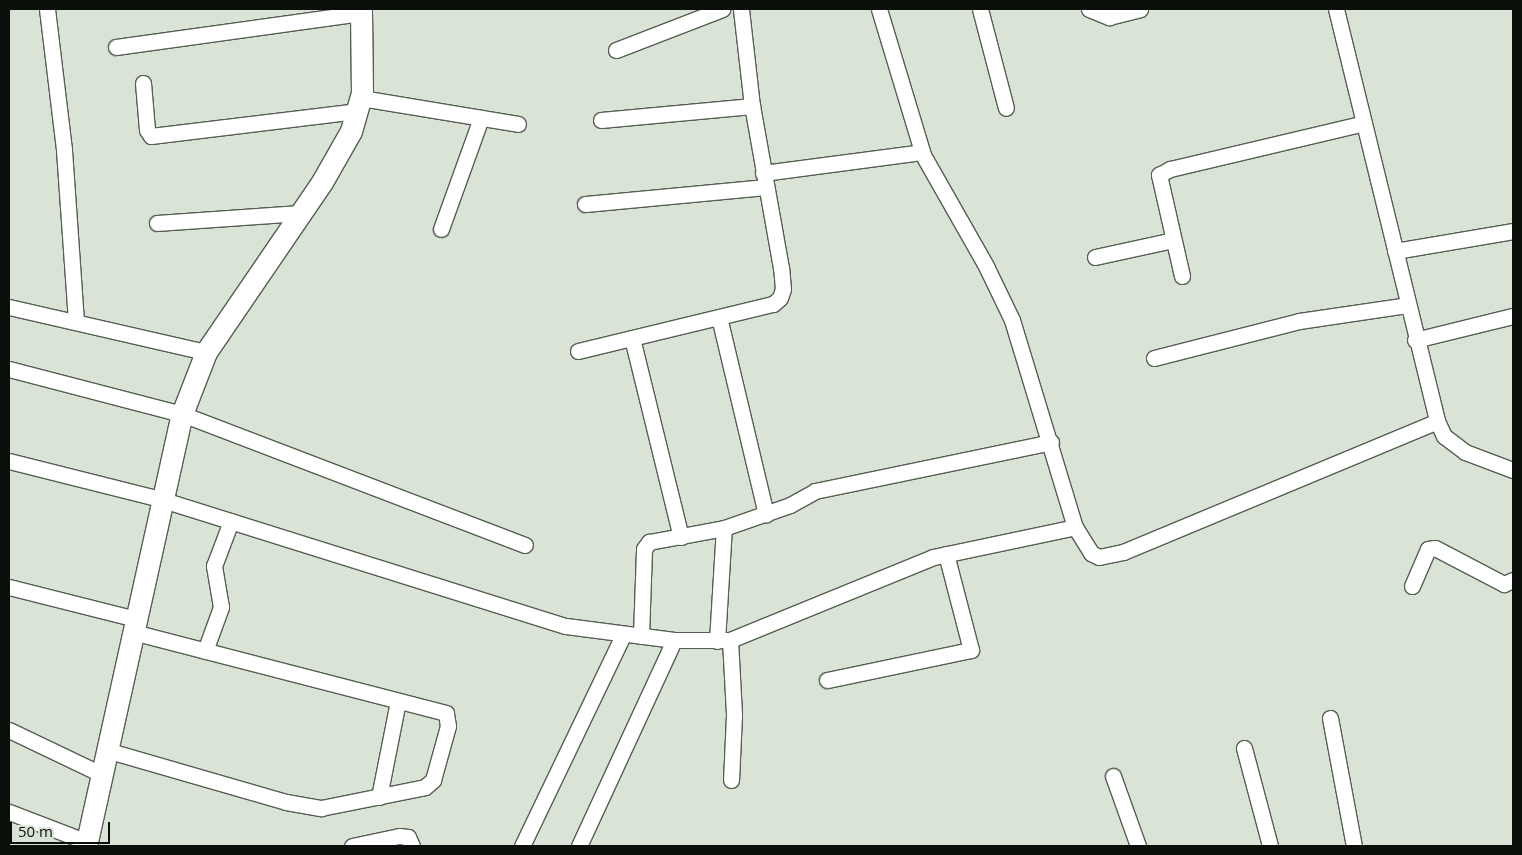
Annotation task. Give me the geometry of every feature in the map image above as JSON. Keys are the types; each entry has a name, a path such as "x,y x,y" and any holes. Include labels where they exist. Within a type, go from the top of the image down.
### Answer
{"street":[{"path":"47,9 64,150 76,320"},
{"path":"616,50 690,14 722,9"},
{"path":"578,351 773,304 783,289 752,106 742,9"},
{"path":"879,9 922,152 998,290 1051,442 1075,527 1092,553 1111,556 1437,421"},
{"path":"980,9 1006,108"},
{"path":"1089,9 1109,17 1140,9"},
{"path":"1336,9 1415,340 1437,421 1444,436 1465,452 1513,470"},
{"path":"9,812 86,844 160,499 182,414 206,352 339,154 360,105 361,11 116,47"},
{"path":"143,83 147,130 152,136 360,105 481,118 518,124"},
{"path":"602,120 752,106"},
{"path":"441,229 481,118"},
{"path":"1182,276 1159,175 1170,169 1364,123"},
{"path":"585,204 765,180 922,152"},
{"path":"158,223 300,213"},
{"path":"1395,251 1513,231"},
{"path":"1094,257 1173,240"},
{"path":"1154,358 1299,321 1407,305"},
{"path":"9,307 76,320 206,352"},
{"path":"1415,340 1513,316"},
{"path":"719,317 766,514"},
{"path":"632,338 681,537"},
{"path":"9,369 182,414 525,545"},
{"path":"642,636 646,545 724,528 766,514 815,491 1051,442"},
{"path":"9,462 160,499 525,614 623,635 674,640 724,640 812,604 946,554 1075,527"},
{"path":"205,651 221,607 214,566 232,521"},
{"path":"724,528 724,640 734,715 731,780"},
{"path":"1412,586 1428,549 1435,548 1504,584 1513,580"},
{"path":"828,680 971,650 946,554"},
{"path":"9,587 134,626 205,651 446,713 448,726 433,780 425,787 379,798 309,807 106,750"},
{"path":"522,846 623,635"},
{"path":"578,846 674,640"},
{"path":"379,798 398,701"},
{"path":"1330,718 1354,846"},
{"path":"9,730 102,774"},
{"path":"1244,748 1270,846"},
{"path":"1112,776 1138,846"},
{"path":"352,846 399,836 408,838 412,846"}]}
